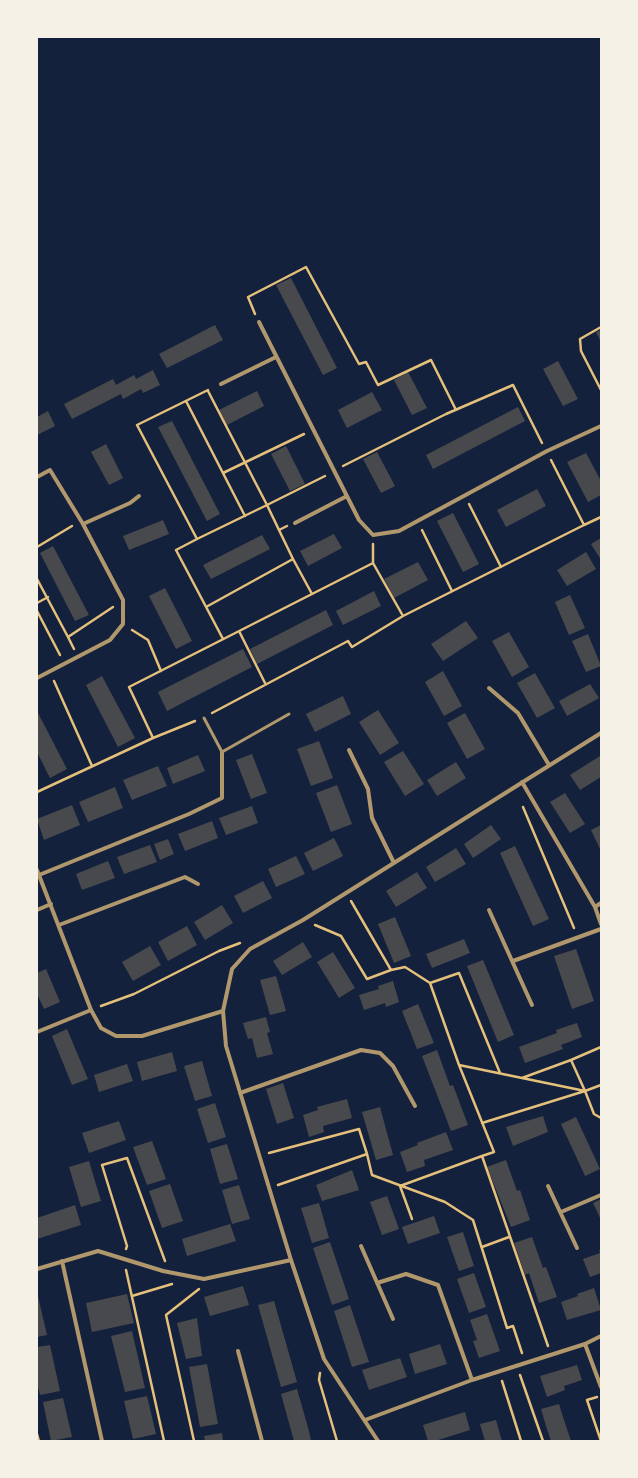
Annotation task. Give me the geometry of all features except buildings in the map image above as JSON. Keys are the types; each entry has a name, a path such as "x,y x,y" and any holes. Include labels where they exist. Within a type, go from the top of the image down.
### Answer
{"street":[{"path":"259,322 359,520 373,535 399,531 547,451 601,426"},
{"path":"222,384 276,357"},
{"path":"37,477 50,470 82,522 123,600 123,624 110,640 37,678"},
{"path":"82,522 130,503 139,496"},
{"path":"294,523 347,496"},
{"path":"490,688 518,713 549,765"},
{"path":"378,1441 324,1359 269,1189 226,1046 223,1011 232,969 250,950 303,920 601,732"},
{"path":"349,750 368,789 372,818 394,863"},
{"path":"39,875 189,814 222,798 222,752"},
{"path":"522,782 594,906 601,924"},
{"path":"37,870 91,1010 101,1028 116,1036 142,1036 223,1011"},
{"path":"59,925 185,876 198,884"},
{"path":"594,906 601,903"},
{"path":"37,910 51,904"},
{"path":"489,910 532,1005"},
{"path":"513,961 601,929"},
{"path":"37,1032 91,1010"},
{"path":"240,1093 361,1050 380,1053 393,1066 415,1106"},
{"path":"548,1186 577,1248"},
{"path":"561,1212 601,1195"},
{"path":"361,1246 393,1319"},
{"path":"37,1269 98,1251 170,1272 204,1280 291,1260"},
{"path":"62,1261 102,1441"},
{"path":"377,1283 406,1274 438,1285 472,1380"},
{"path":"365,1420 498,1371 585,1344 601,1336"},
{"path":"585,1344 601,1387"},
{"path":"238,1351 262,1441"}],"lane":[{"path":"204,718 222,752 289,714"}],"path":[{"path":"259,322 248,298 306,267 359,364 366,362 378,384 431,360 456,410"},
{"path":"601,327 580,339 581,351 601,390"},
{"path":"197,539 136,425 222,384"},
{"path":"208,391 267,505 292,559 312,594"},
{"path":"186,401 245,516"},
{"path":"223,473 313,430"},
{"path":"465,495 501,567"},
{"path":"223,639 176,550 267,505"},
{"path":"584,526 601,517"},
{"path":"418,521 452,591"},
{"path":"37,547 82,522"},
{"path":"279,530 294,523"},
{"path":"153,738 129,687 374,563 373,535"},
{"path":"206,607 292,559"},
{"path":"37,579 38,583 48,597 68,637 123,600"},
{"path":"37,603 48,597"},
{"path":"37,611 65,664"},
{"path":"37,792 153,738 204,718 265,683 348,641 352,647 403,616"},
{"path":"123,624 148,640 161,671"},
{"path":"239,631 265,683"},
{"path":"49,672 92,766"},
{"path":"514,787 578,937"},
{"path":"346,892 391,970"},
{"path":"303,920 341,936 367,979 391,970 405,967 430,984 459,1065 494,1152 400,1186"},
{"path":"91,1010 134,994 219,951 241,943 250,950"},
{"path":"430,984 460,972 500,1074"},
{"path":"522,1078 601,1047"},
{"path":"571,1060 594,1114 601,1118"},
{"path":"459,1065 585,1091"},
{"path":"482,1123 601,1085"},
{"path":"259,1156 359,1129 372,1175 445,1202 473,1220 507,1328 513,1326 525,1362"},
{"path":"269,1189 367,1154"},
{"path":"482,1156 550,1355"},
{"path":"132,1296 174,1283 127,1158 102,1165 127,1246 123,1258 164,1441"},
{"path":"400,1186 412,1219"},
{"path":"481,1247 509,1237"},
{"path":"194,1441 166,1315 197,1291 204,1280"},
{"path":"324,1359 319,1380 337,1441"},
{"path":"516,1365 543,1441"},
{"path":"498,1371 521,1441"},
{"path":"601,1396 587,1400 601,1441"},
{"path":"37,1434 39,1441"}]}
